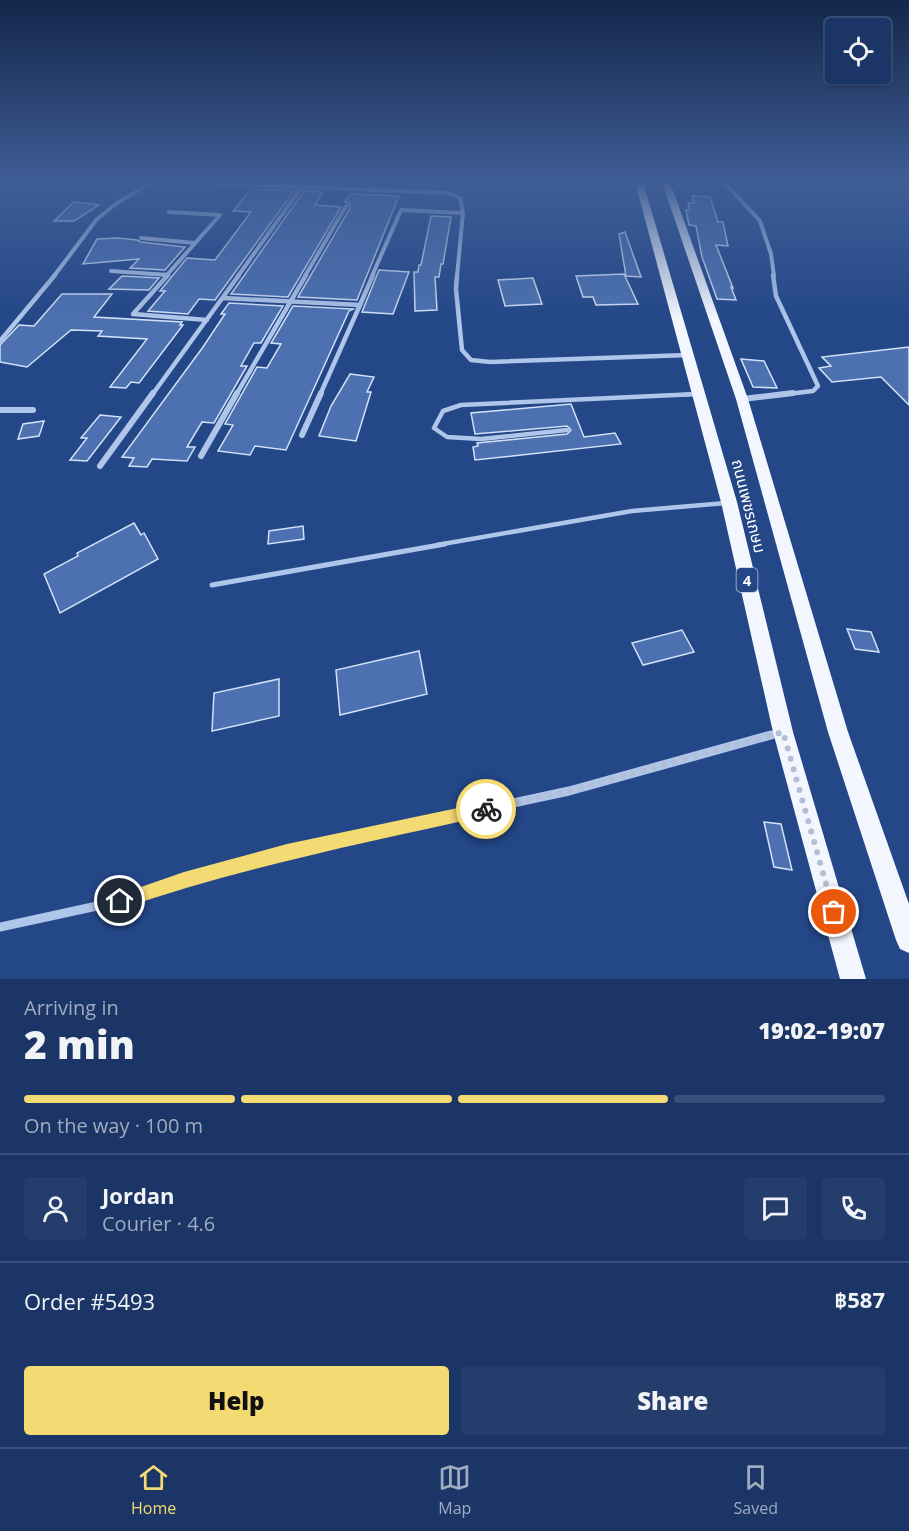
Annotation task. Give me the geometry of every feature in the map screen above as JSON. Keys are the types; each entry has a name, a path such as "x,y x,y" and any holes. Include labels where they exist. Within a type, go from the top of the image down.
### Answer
{"main road":[{"name":"ถนนเพชรเกษม","path":"652,228 729,502 783,732 853,979"},
{"name":"ถนนเพชรเกษม","path":"682,228 742,399 838,732 909,940"}],"street":[{"path":"0,342 90,228"},
{"path":"207,320 134,314 209,228"},
{"path":"100,466 273,228"},
{"path":"201,456 334,228"},
{"path":"302,435 393,228"},
{"path":"462,228 456,289 462,350 471,360 490,363 688,355"},
{"path":"742,399 813,391 818,386 777,296 773,283 771,254 762,228"},
{"path":"141,238 195,243"},
{"path":"111,271 168,275"},
{"path":"223,298 360,305"},
{"path":"0,410 33,410"},
{"path":"0,927 120,901 184,879 287,852 569,791 783,732"}],"lane":[{"path":"567,430 481,439 447,437 434,428 438,414 447,407 461,405 700,394"},
{"path":"212,585 632,511 729,502"}],"building":[{"path":"239,228 267,228 215,300 199,299 188,314 148,311 165,291 160,291 187,258 215,260"},
{"path":"278,228 329,228 288,297 231,294"},
{"path":"338,228 386,228 357,300 298,297"},
{"path":"429,228 449,228 443,264 441,264 439,277 435,277 437,310 415,311 414,272 418,272 419,265 421,265"},
{"path":"696,228 724,228 728,246 716,245 736,300 717,299 702,257"},
{"path":"625,232 641,277 626,276 619,234"},
{"path":"118,238 185,247 165,270 130,268 139,259 83,264 97,239"},
{"path":"379,270 409,272 393,314 362,312"},
{"path":"624,274 638,304 596,305 593,297 583,297 576,276"},
{"path":"122,276 159,278 149,290 109,289"},
{"path":"533,278 542,304 505,306 498,280"},
{"path":"62,294 112,294 94,317 182,322 180,325 183,325 139,383 131,382 126,388 110,387 147,339 98,336 102,331 71,330 27,367 0,362 0,345 19,325 34,326"},
{"path":"229,303 283,306 261,343 254,343 241,366 247,366 214,423 202,422 187,447 195,447 187,461 152,459 147,467 129,466 134,458 122,457 203,347 225,314 221,314"},
{"path":"293,306 353,309 349,311 286,450 255,446 250,455 218,451 233,425 225,424 257,367 267,368 281,344 271,343"},
{"path":"909,347 909,405 881,377 832,382 819,368 831,366 822,357"},
{"path":"741,359 764,361 777,388 753,387"},
{"path":"350,374 374,377 367,392 371,392 356,441 319,436 331,406"},
{"path":"571,404 584,437 615,433 621,444 475,460 473,447 478,446 477,443 567,434 571,430 567,426 475,434 471,413"},
{"path":"100,415 121,417 87,461 70,460 87,438 81,438"},
{"path":"44,421 39,436 18,439 23,424"},
{"path":"134,523 141,535 144,533 158,559 60,613 44,574 78,556 77,553"},
{"path":"303,526 304,539 268,544 269,531"},
{"path":"847,629 871,632 879,652 855,649"},
{"path":"682,630 694,652 643,665 632,643"},
{"path":"419,651 427,694 340,715 336,670"},
{"path":"279,679 279,716 212,731 214,693"},
{"path":"764,822 781,824 792,870 774,867"}],"way so far":[{"path":"486,809 569,791 783,732 834,912"}],"route":[{"path":"120,901 184,879 287,852 486,809"}]}
